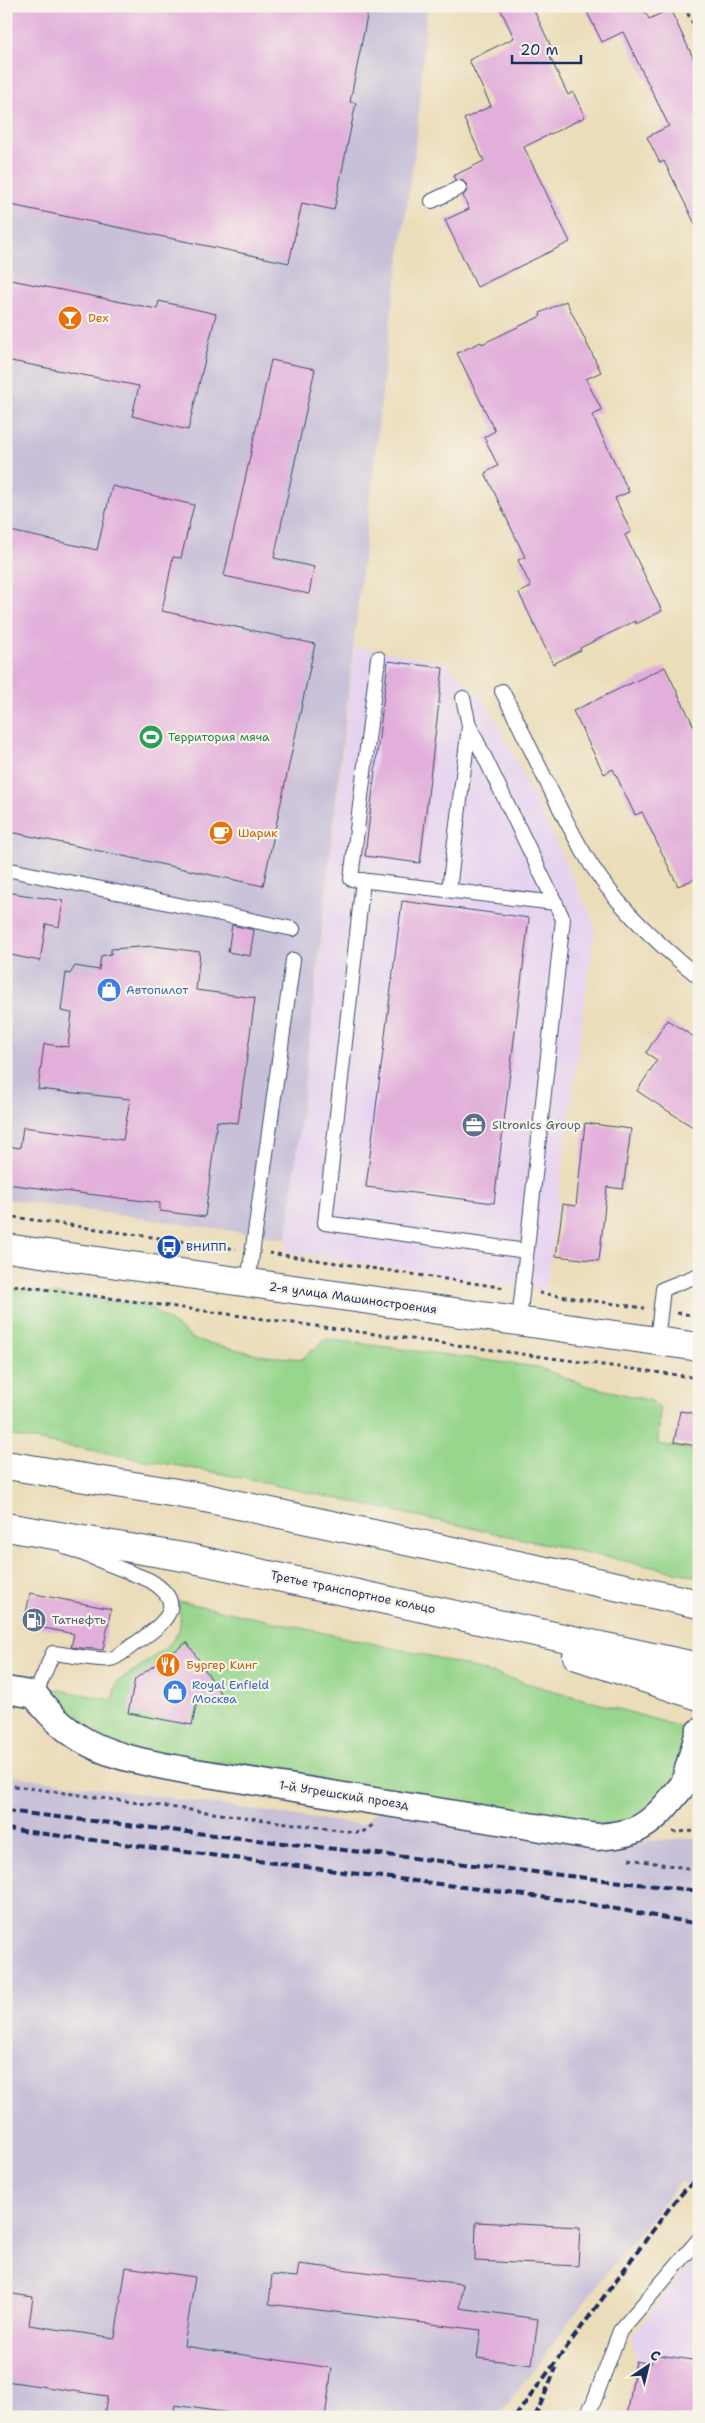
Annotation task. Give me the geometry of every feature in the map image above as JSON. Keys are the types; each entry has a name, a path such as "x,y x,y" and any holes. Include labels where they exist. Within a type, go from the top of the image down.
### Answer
{"main road":[{"name":"2-я улица Машиностроения","path":"6,1248 699,1348"},
{"path":"6,1465 201,1497 699,1604"},
{"name":"Третье транспортное кольцо","path":"14,1528 189,1558 699,1667"},
{"path":"443,1611 699,1696"}],"street":[{"path":"6,1690 35,1695"},
{"name":"1-й Угрешский проезд","path":"35,1695 47,1711 83,1742 103,1752 130,1759 189,1771 597,1837 618,1835 636,1830 667,1803 691,1776 699,1732"}],"lane":[{"path":"432,201 459,188"},
{"path":"378,658 351,879 556,903"},
{"path":"502,691 581,849 607,887 633,918 699,977"},
{"path":"463,698 469,725 563,919 519,1321"},
{"path":"449,890 469,725"},
{"path":"6,869 293,929"},
{"path":"364,880 325,1223 526,1251"},
{"path":"248,1283 293,960"},
{"path":"657,1341 663,1289 699,1275"},
{"path":"14,1528 149,1580 162,1588 170,1598 171,1608 167,1618 157,1629 110,1659 53,1653 35,1695"},
{"path":"586,2417 594,2401 620,2331 699,2239"}],"path":[{"path":"684,6 699,36"},
{"path":"6,1216 699,1316"},
{"path":"6,1284 699,1378"},
{"path":"6,1785 361,1833 375,1824"},
{"path":"622,1858 699,1870"}],"shaded area":[{"path":"6,6 427,6 417,135 388,339 287,1239 6,1199"},
{"path":"355,646 449,664 482,700 497,721 595,925 546,1291 286,1252"},
{"path":"6,1775 361,1825 378,1809 600,1843 699,1838 699,2193 680,2181 594,2289 498,2417 6,2417"},
{"path":"699,2253 699,2417 636,2361 632,2336"}],"green space":[{"path":"6,1288 147,1305 195,1340 266,1356 302,1359 326,1339 537,1367 585,1385 652,1401 660,1409 658,1444 699,1451 699,1577 218,1473 6,1435"},
{"path":"178,1601 434,1657 682,1727 686,1739 676,1779 643,1816 614,1828 103,1745 46,1698 49,1688 112,1700 117,1682 159,1653 174,1639 180,1624"}],"building":[{"path":"6,6 369,6 350,102 356,103 334,210 302,203 289,263 6,204"},
{"path":"499,6 532,6 553,51 548,53 568,95 573,92 585,117 524,147 570,242 477,287 445,220 469,209 463,196 467,185 463,181 455,180 453,176 484,161 464,119 491,106 469,60 514,38"},
{"path":"584,6 642,6 649,19 670,9 699,70 699,232 664,161 660,163 647,137 669,126 623,32 602,42"},
{"path":"6,279 157,309 159,301 216,314 188,430 132,416 139,386 6,360"},
{"path":"566,301 601,372 586,379 602,411 592,415 629,492 615,498 631,532 625,535 662,611 636,624 635,621 580,648 581,650 553,664 519,593 531,587 518,560 525,557 485,473 498,466 484,437 495,431 457,353 481,342 482,344 541,316 540,313"},
{"path":"271,360 315,369 274,558 314,567 309,594 224,576"},
{"name":"Территория мяча","path":"112,486 194,505 181,558 173,557 162,611 315,644 263,886 6,831 6,530 97,550"},
{"path":"388,661 443,668 420,863 365,856"},
{"path":"665,667 699,737 699,877 678,886 642,812 635,815 613,769 604,774 573,711"},
{"path":"6,892 63,901 59,927 46,924 40,961 6,954"},
{"path":"402,901 529,918 494,1203 366,1187"},
{"path":"232,925 254,930 250,956 228,952"},
{"path":"154,946 200,952 196,990 255,998 238,1123 217,1121 205,1217 160,1211 160,1203 6,1184 6,1146 20,1148 23,1127 123,1140 130,1099 38,1089 44,1044 68,1047 72,1013 61,1011 66,973 70,974 75,966 99,970 101,956 111,954 111,949"},
{"path":"667,1020 699,1040 699,1131 637,1091 657,1060 646,1053"},
{"path":"585,1123 631,1129 623,1189 607,1187 599,1261 556,1256 563,1204 576,1206"},
{"path":"680,1411 699,1414 697,1446 674,1442"},
{"path":"30,1593 111,1609 103,1650 71,1647 74,1634 24,1624"},
{"path":"187,1642 226,1702 198,1697 192,1725 128,1713 135,1679"},
{"path":"476,2222 580,2227 578,2266 475,2261"},
{"path":"299,2264 463,2284 460,2308 538,2319 532,2365 477,2358 481,2330 269,2304 272,2275 297,2277"},
{"path":"126,2267 195,2277 184,2346 332,2368 325,2417 256,2417 175,2405 173,2417 104,2417 107,2396 6,2381 6,2293 33,2297 29,2325 115,2338"},
{"path":"653,2354 699,2361 699,2417 627,2417 636,2361 651,2364"}],"railway":[{"path":"6,1811 699,1891"},
{"path":"6,1829 572,1901 699,1924"},
{"path":"515,2417 668,2210 685,2190 699,2178"},
{"path":"535,2417 556,2368"}],"place":[{"name":"Dex","path":"70,318"},
{"name":"Территория мяча","path":"151,737"},
{"name":"Шарик","path":"221,833"},
{"name":"Автопилот","path":"109,990"},
{"name":"Sitronics Group","path":"474,1125"},
{"name":"ВНИПП","path":"169,1247"},
{"name":"Татнефть","path":"34,1620"},
{"name":"Бургер Кинг","path":"168,1665"},
{"name":"Royal Enfield Москва","path":"175,1692"}]}
